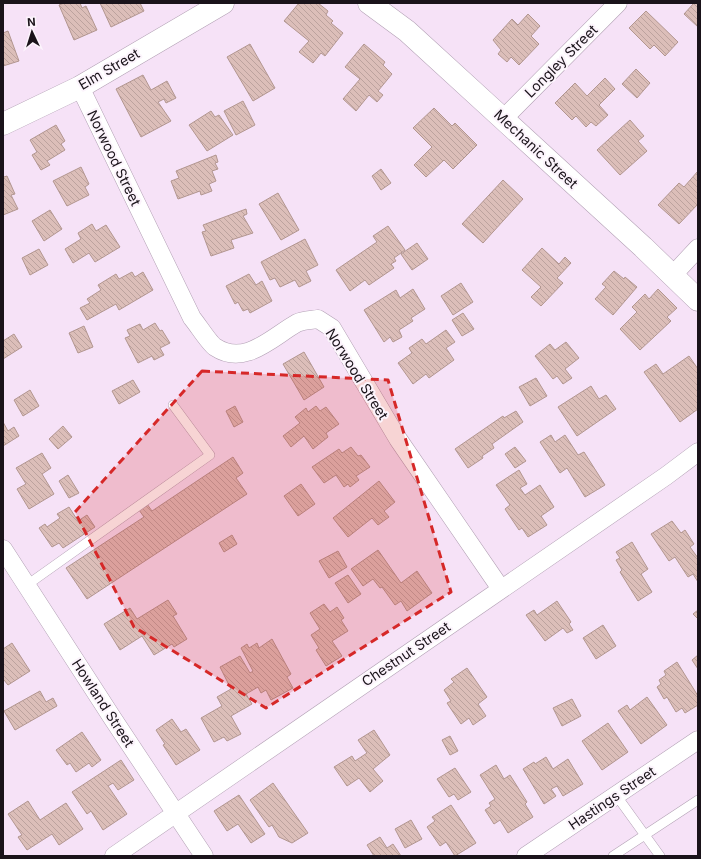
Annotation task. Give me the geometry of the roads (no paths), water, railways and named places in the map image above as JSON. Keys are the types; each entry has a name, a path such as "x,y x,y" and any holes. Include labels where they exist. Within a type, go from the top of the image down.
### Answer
{"street":[{"name":"Mechanic Street","path":"369,3 407,30 698,300"},
{"name":"Longley Street","path":"503,119 618,3"},
{"name":"Elm Street","path":"3,124 80,87 221,4"},
{"name":"Norwood Street","path":"80,87 192,318 214,346 231,354 242,354 261,346 299,322 318,319 332,328 398,439 502,589"},
{"path":"672,276 698,248"},
{"name":"Chestnut Street","path":"114,856 666,476 698,452"},
{"name":"Howland Street","path":"3,548 113,719 204,856"},
{"name":"Hastings Street","path":"526,856 698,740"}],"lane":[{"path":"27,585 210,455 173,405"},
{"path":"616,795 660,856"},
{"path":"613,856 698,800"}]}
